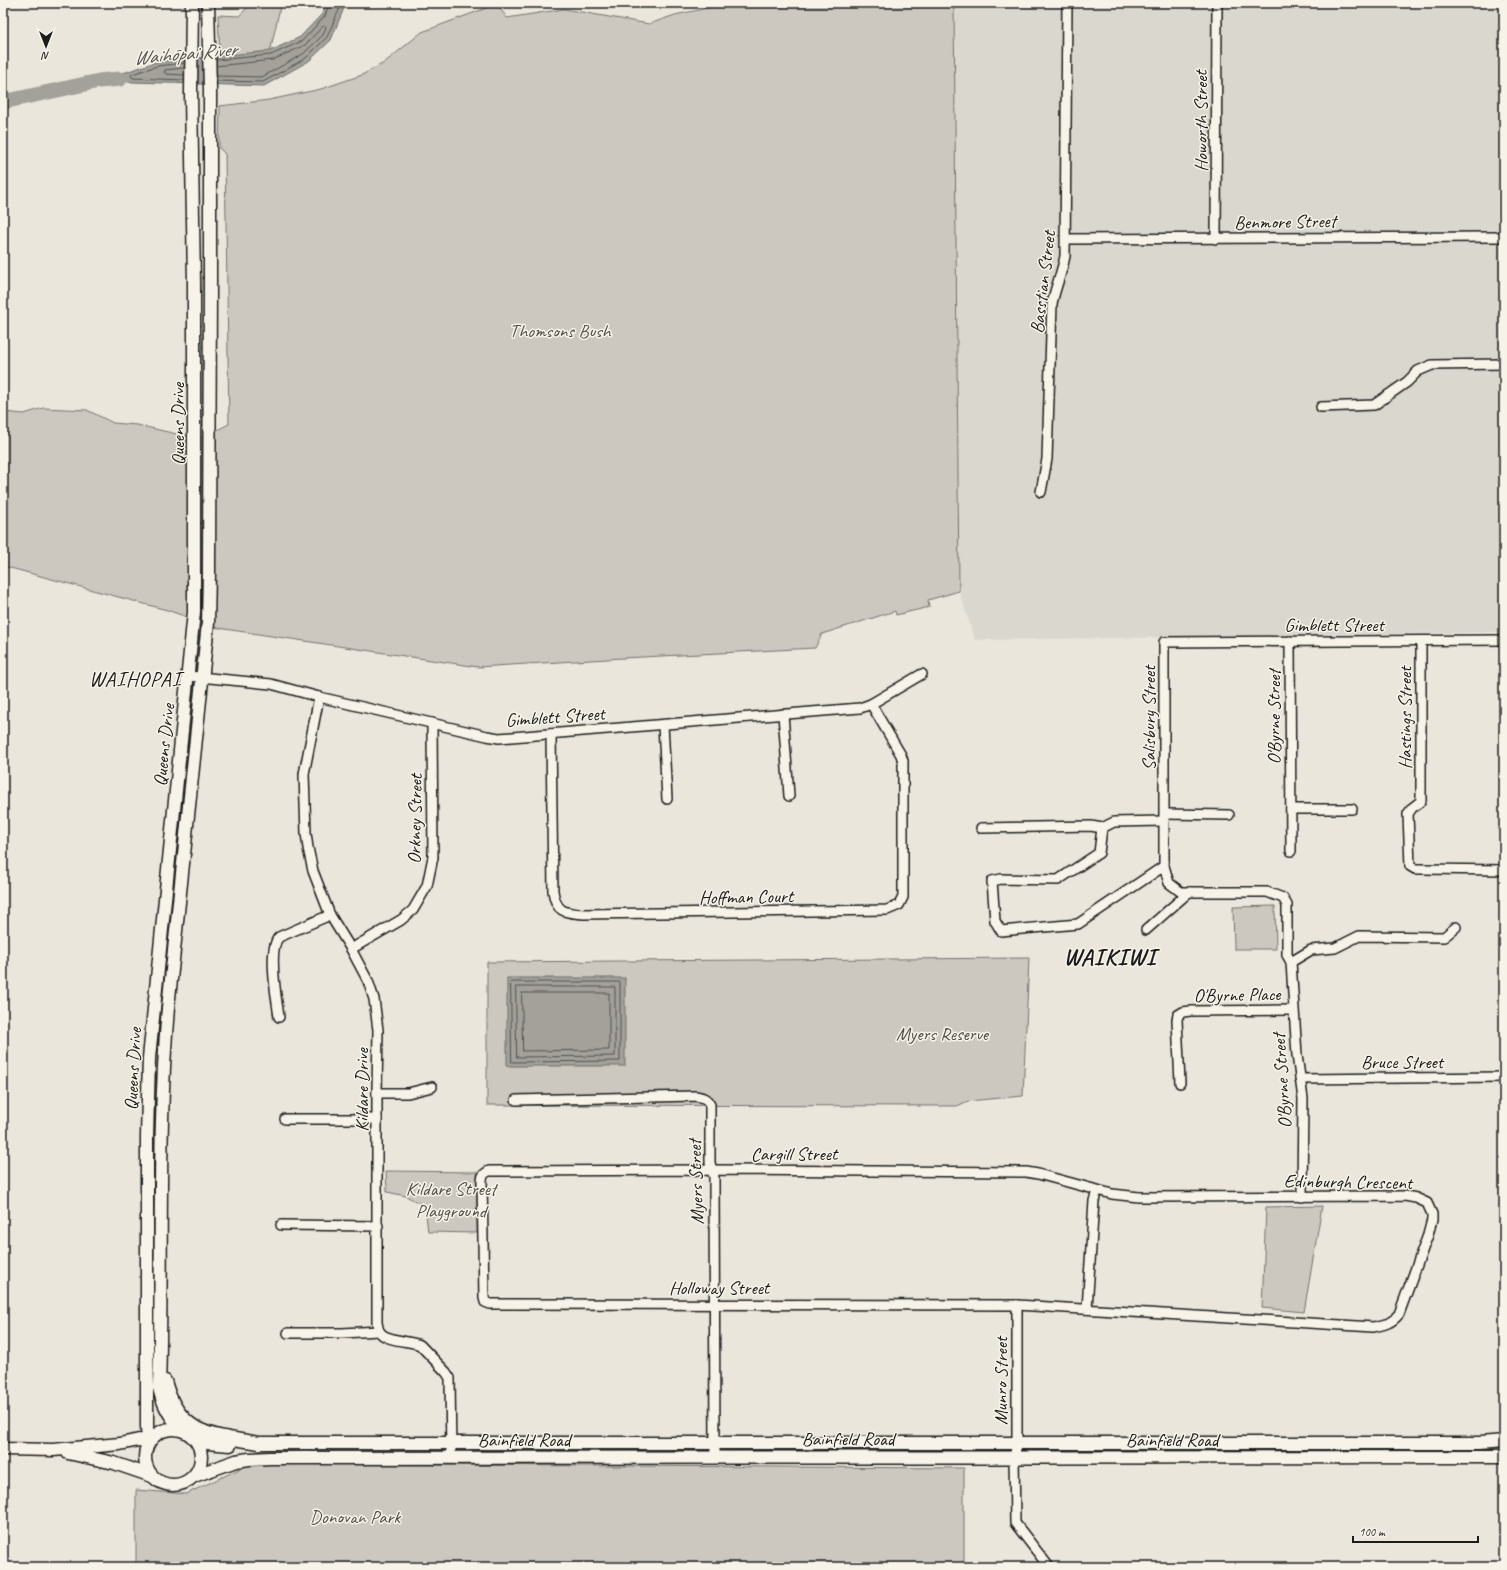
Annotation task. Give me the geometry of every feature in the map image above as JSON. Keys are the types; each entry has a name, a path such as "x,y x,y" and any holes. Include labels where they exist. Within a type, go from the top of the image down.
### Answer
{"main road":[{"name":"Queens Drive","path":"148,1442 146,1318 148,1084 154,1006 189,676 194,612 194,283 191,93 192,3"},
{"name":"Queens Drive","path":"184,1431 175,1423 162,1400 159,1388 162,1084 168,1008 208,623 210,91 208,3"},
{"path":"194,283 210,282"},
{"path":"148,1084 162,1084"},
{"path":"146,1318 160,1318"},
{"name":"Queens Drive","path":"160,1360 168,1393 176,1410 186,1421 205,1432"},
{"path":"152,1476 145,1466 144,1460 148,1442 162,1430 177,1429 184,1431"},
{"name":"Bainfield Road","path":"184,1431 194,1438 207,1443 224,1445 259,1443 1017,1444 1504,1442"},
{"name":"Bainfield Road","path":"205,1432 259,1443"},
{"path":"194,1438 198,1444 201,1457 198,1470 194,1476"},
{"name":"Bainfield Road","path":"3,1449 53,1450 120,1444 139,1440 148,1442"},
{"path":"868,1443 868,1456"},
{"path":"1160,1443 1161,1457"},
{"path":"1384,1443 1384,1456"},
{"name":"Bainfield Road","path":"53,1450 114,1463 152,1476 163,1484 170,1485 183,1484 194,1476 236,1461 249,1459 451,1456 1504,1457"}],"street":[{"name":"Basstian Street","path":"1041,492 1047,459 1052,304 1054,293 1063,268 1066,239 1067,3"},
{"name":"Howorth Street","path":"1216,239 1217,3"},
{"name":"Benmore Street","path":"1066,239 1504,237"},
{"path":"1321,407 1374,405 1407,382 1418,371 1432,364 1504,364"},
{"name":"Gimblett Street","path":"1164,642 1504,640"},
{"name":"O'Byrne Street","path":"1290,641 1291,851"},
{"name":"Hastings Street","path":"1422,641 1421,801 1412,808 1408,814 1410,866 1415,869 1504,870"},
{"name":"Salisbury Street","path":"1164,642 1164,866"},
{"name":"Gimblett Street","path":"189,676 271,684 319,697 499,738 850,709 871,704 922,674"},
{"name":"Kildare Drive","path":"319,697 304,774 306,833 313,871 330,915 351,949 368,981 374,999 378,1030 377,1323 379,1331"},
{"name":"Hoffman Court","path":"551,734 553,891 558,908 566,913 646,914 888,910 899,905 902,897 903,761 871,704"},
{"path":"783,714 789,796"},
{"name":"Orkney Street","path":"351,949 401,920 413,910 427,886 433,857 432,723"},
{"path":"663,725 667,799"},
{"path":"1291,809 1352,809"},
{"path":"981,828 1091,826 1102,828 1114,822 1230,815"},
{"path":"1102,828 1100,853 1058,880 1001,879 992,881 995,921 1001,931 1078,924 1164,866 1169,883 1181,892 1188,892"},
{"path":"1146,930 1188,892"},
{"name":"O'Byrne Street","path":"1188,892 1267,892 1283,898 1287,905 1287,954 1290,962 1296,1055 1302,1099 1302,1197"},
{"path":"279,1017 274,981 273,953 276,940 279,937 330,915"},
{"path":"1290,962 1310,950 1335,948 1359,936 1444,937 1456,927"},
{"name":"O'Byrne Place","path":"1180,1083 1178,1015 1183,1012 1293,1010"},
{"name":"Bruce Street","path":"1300,1079 1504,1077"},
{"path":"377,1093 408,1093 432,1087"},
{"name":"Myers Street","path":"516,1100 695,1096 702,1097 708,1101 711,1108 710,1163 714,1178 715,1456"},
{"path":"285,1119 377,1119"},
{"name":"Cargill Street","path":"489,1171 711,1170 1026,1172 1097,1190"},
{"name":"Holloway Street","path":"489,1171 483,1176 482,1182 484,1297 485,1302 490,1304 1017,1305 1087,1308"},
{"path":"1087,1308 1094,1201 1097,1190"},
{"name":"Edinburgh Crescent","path":"1087,1308 1286,1323 1373,1327 1383,1325 1395,1319 1399,1314 1432,1225 1432,1214 1427,1203 1416,1198 1405,1196 1139,1197 1112,1194 1097,1190"},
{"path":"281,1225 378,1226"},
{"name":"Munro Street","path":"1017,1305 1017,1444 1014,1457 1015,1523 1027,1541 1049,1567"},
{"path":"288,1332 342,1333 379,1331 385,1337 420,1345 446,1372 451,1383 451,1456"}],"shaded area":[{"path":"954,3 1504,3 1504,632 975,640 959,591"}],"green space":[{"path":"252,3 281,3 270,52 220,56 218,15 239,16"},
{"name":"Thomsons Bush","path":"731,3 954,3 959,591 928,600 929,607 896,615 895,611 822,634 815,648 478,667 218,628 167,610 3,566 3,412 24,414 43,408 87,410 113,423 137,425 199,439 229,424 225,154 219,148 220,106 269,100 321,89 362,75 384,63 422,32 497,4 507,18 564,9 649,24 675,15"},
{"path":"1275,906 1276,949 1234,949 1233,907"},
{"name":"Myers Reserve","path":"1029,958 1023,1096 968,1101 957,1106 487,1105 487,962"},
{"name":"Kildare Street Playground","path":"386,1171 477,1172 477,1233 428,1232 425,1206 406,1196 387,1192"},
{"path":"1322,1206 1304,1312 1262,1308 1266,1207"},
{"name":"Donovan Park","path":"250,1464 964,1468 964,1567 136,1567 136,1490 186,1494"}],"water":[{"path":"326,3 346,3 331,40 309,61 264,86 99,81 156,62 270,51 300,37 322,14"},
{"path":"507,978 625,978 625,1066 507,1066"}],"waterway":[{"name":"Waihōpai River","path":"3,102 99,81 120,79"}],"district":[{"name":"WAIHOPAI","path":"135,679"},
{"name":"WAIKIWI","path":"1110,957"}]}
